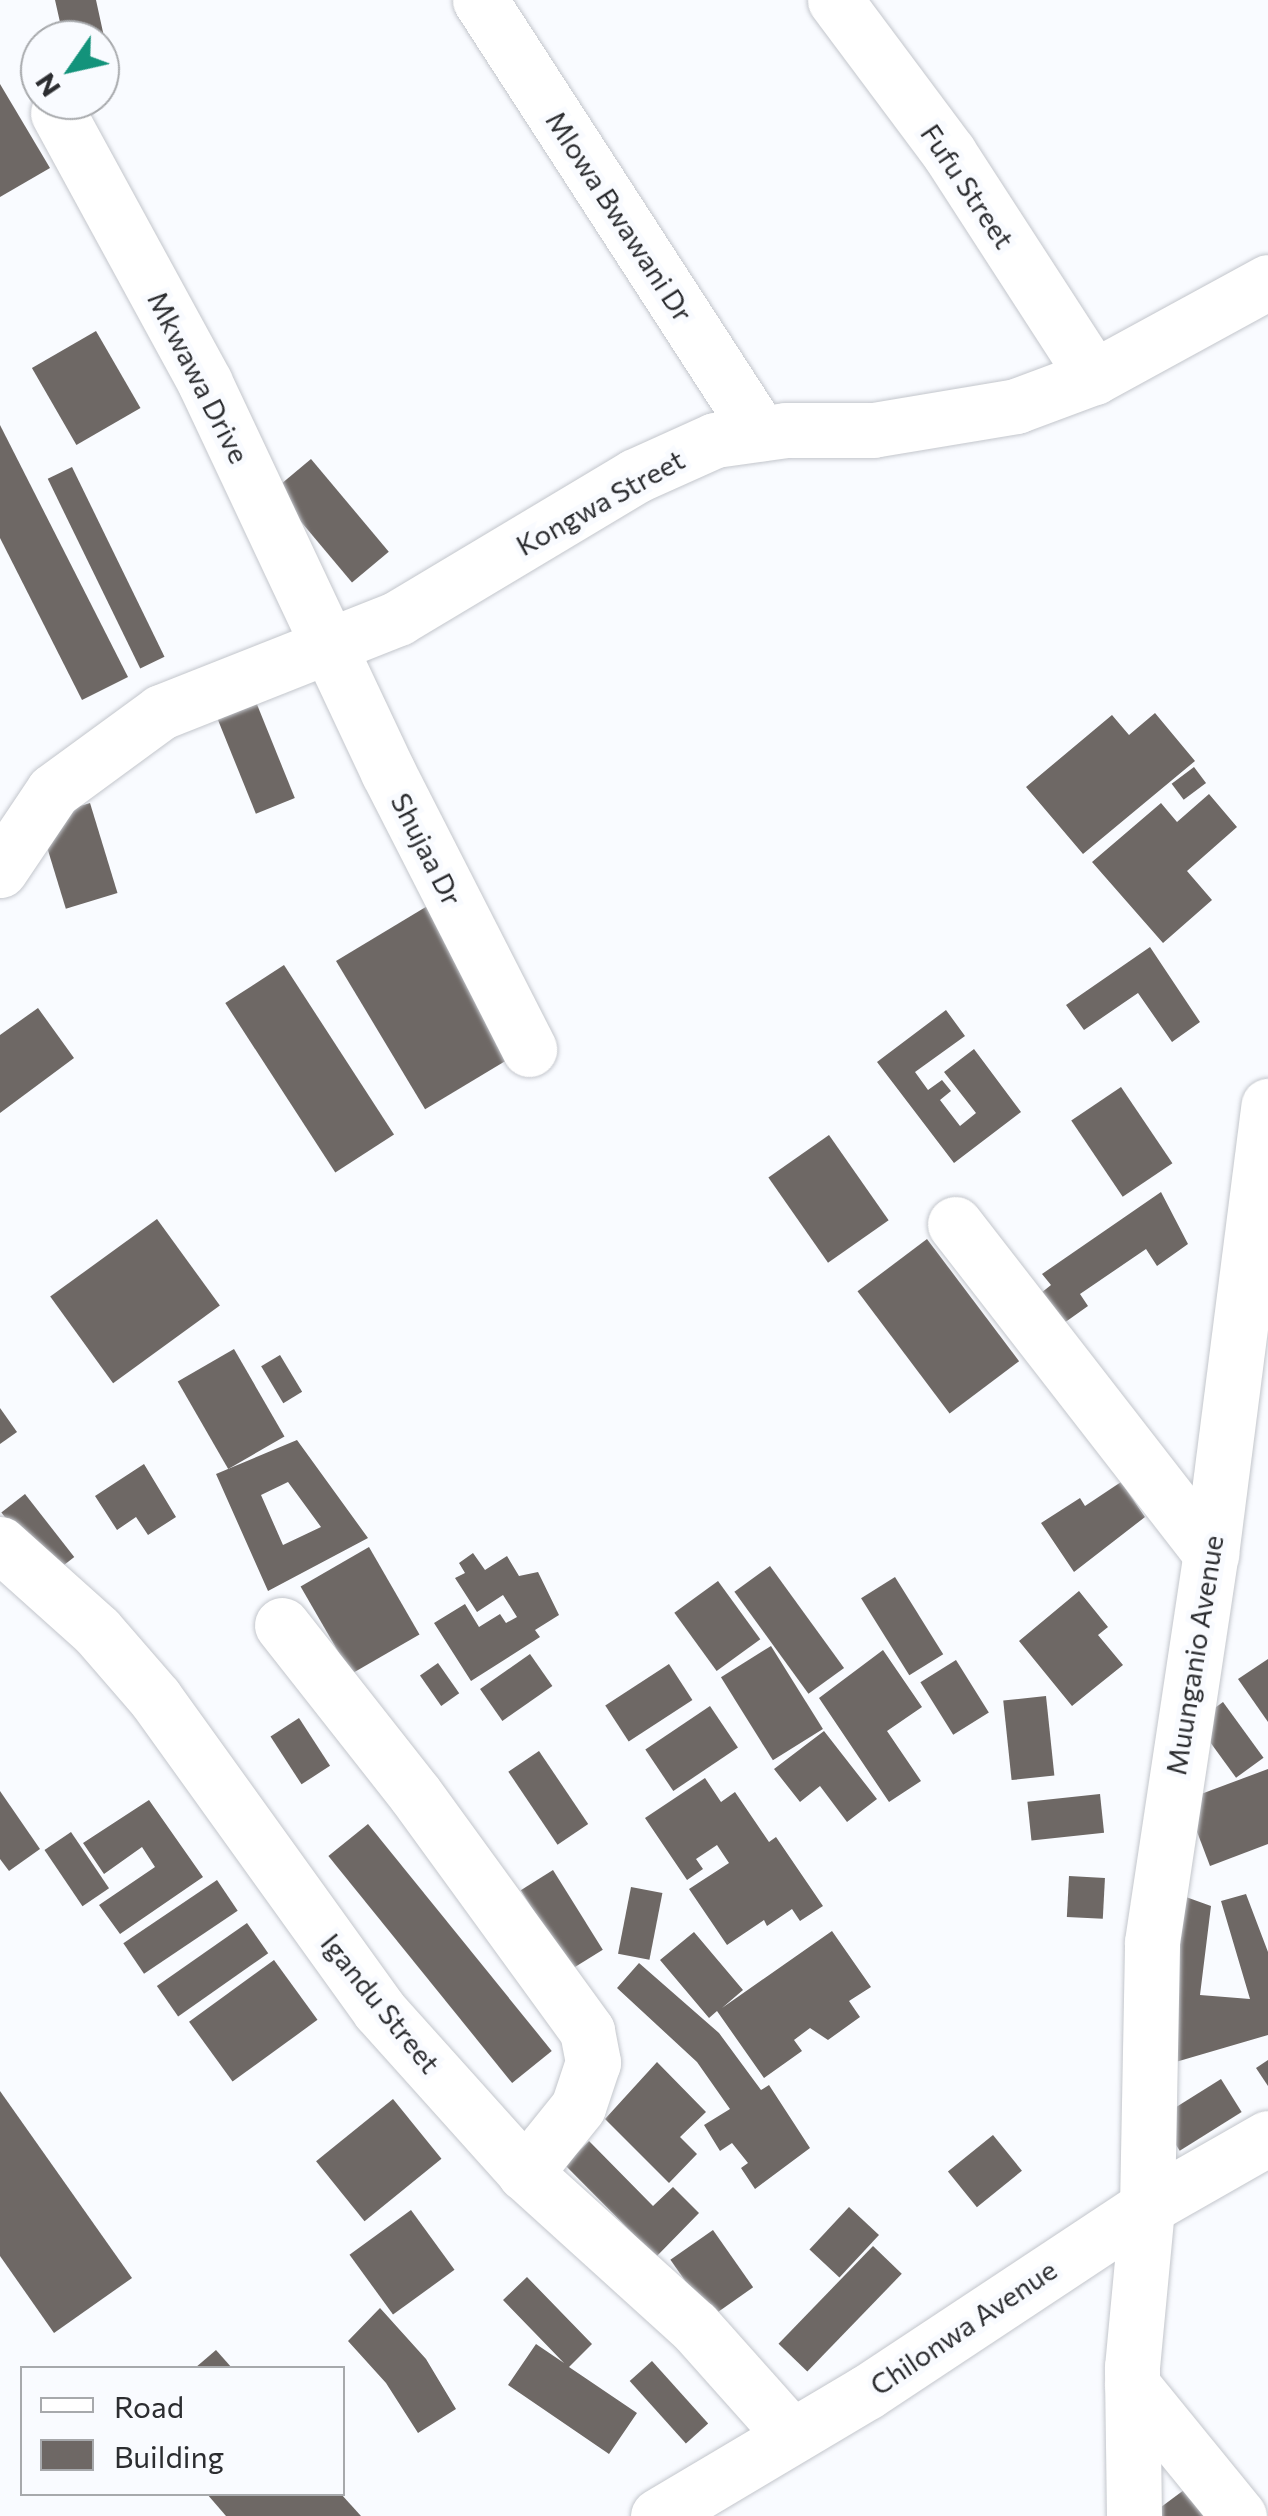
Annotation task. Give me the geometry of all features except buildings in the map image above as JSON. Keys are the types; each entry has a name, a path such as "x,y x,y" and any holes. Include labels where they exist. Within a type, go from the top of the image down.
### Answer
{"street":[{"name":"Mlowa Bwawani Dr","path":"480,0 760,432"},
{"name":"Fufu Street","path":"835,0 948,153 1094,377"},
{"name":"Mkwawa Drive","path":"61,120 205,383 329,647"},
{"name":"Kongwa Street","path":"0,870 53,791 106,747 160,712 329,647 466,583 636,476 715,440 760,432 873,430 1016,406 1094,377 1268,282"},
{"name":"Shujaa Dr","path":"329,647 529,1049"},
{"name":"Muunganio Avenue","path":"1134,2516 1132,2385 1147,2207 1152,1942 1212,1554 1268,1106"},
{"path":"956,1224 1212,1554"},
{"name":"Igandu Street","path":"0,1544 123,1660 379,2010 525,2172 694,2326 792,2436"},
{"path":"282,1625 415,1794 587,2031 593,2062 578,2107 525,2172"},
{"name":"Chilonwa Avenue","path":"658,2516 792,2436 1147,2207 1268,2138"},
{"path":"1132,2385 1239,2516"}]}
